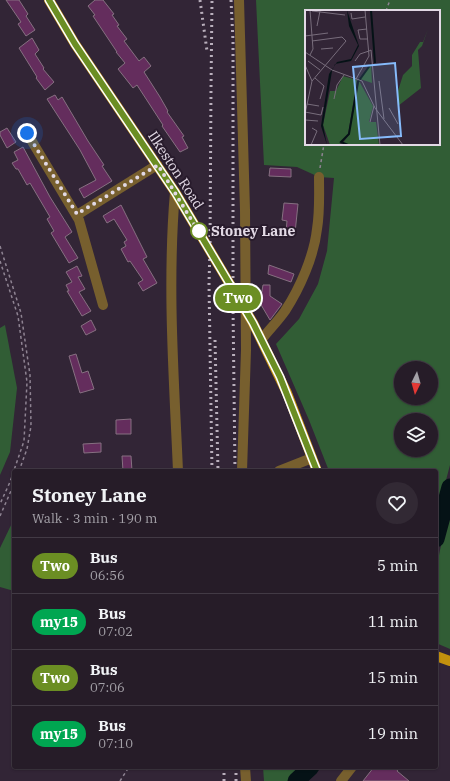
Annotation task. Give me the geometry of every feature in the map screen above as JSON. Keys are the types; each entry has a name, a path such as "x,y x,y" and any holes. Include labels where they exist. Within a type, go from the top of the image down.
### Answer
{"main road":[{"name":"Ilkeston Road","path":"49,0 75,44 175,192 260,336 287,393 316,469"},
{"path":"438,657 450,661"}],"street":[{"path":"239,0 245,233 246,350 242,469"},
{"path":"27,133 77,214 103,305"},
{"path":"77,214 158,165"},
{"path":"260,336 284,312 294,296 314,246 319,208 319,177"},
{"path":"175,192 171,243 171,282 178,469"},
{"path":"284,469 312,458"},
{"path":"171,469 177,460"},
{"path":"246,769 246,781"},
{"path":"341,781 350,769"}],"path":[{"path":"386,10 390,0"},
{"path":"319,177 324,145"},
{"path":"0,246 21,313 30,375 31,426 27,449 20,469"},
{"path":"0,261 18,316 27,382 24,441 14,469"},
{"path":"0,504 12,476"},
{"path":"0,516 12,489"},
{"path":"120,781 128,769"}],"green space":[{"path":"256,0 450,0 450,465 438,510 438,469 328,469 276,344 299,319 318,284 327,251 334,178 319,177 297,167 264,165"},
{"path":"5,325 17,388 10,452 0,475 0,328"},
{"path":"450,510 450,649 438,644 438,560"},
{"path":"12,523 12,590 0,587 0,548"},
{"path":"263,769 300,769 291,781 264,781"}],"building":[{"path":"6,0 19,0 28,14 26,16 35,30 26,36 18,24 21,22"},
{"path":"95,0 103,0 114,14 112,15 119,25 117,26 127,39 124,41 139,61 144,57 151,66 144,72 160,97 168,111 167,112 184,136 182,137 188,148 180,152 137,85 133,88 118,69 125,63 116,52 93,16 95,15 88,6"},
{"path":"32,38 39,50 35,54 44,68 43,69 54,82 45,90 36,78 37,77 19,48"},
{"path":"55,95 58,100 62,97 104,165 102,166 112,181 84,198 79,189 96,180 80,150 47,99"},
{"path":"7,128 16,142 7,148 0,135 0,132"},
{"path":"23,147 50,197 72,232 65,237 78,258 69,263 51,233 54,231 47,219 50,217 30,183 27,185 18,169 16,169 12,163 18,160 14,152"},
{"path":"270,168 291,169 291,177 269,176"},
{"path":"284,203 298,204 295,233 286,232 287,221 282,220"},
{"path":"121,205 147,257 143,259 157,283 143,291 138,283 143,280 130,261 128,262 121,249 126,246 124,242 127,240 114,219 107,223 103,216"},
{"path":"269,265 294,274 291,282 268,274"},
{"path":"77,266 82,276 78,277 85,289 79,292 91,311 82,316 67,291 69,291 66,285 72,282 66,272"},
{"path":"263,285 270,285 270,296 282,304 270,320 260,303"},
{"path":"91,320 96,330 86,335 81,326"},
{"path":"76,354 82,373 88,371 94,389 80,393 69,356"},
{"path":"131,419 131,434 116,434 116,420"},
{"path":"101,443 101,452 84,453 83,444"},
{"path":"122,456 131,456 132,469 123,469"},
{"path":"372,769 398,769 397,771 409,781 363,781"}],"waterway":[{"path":"438,532 450,487"},
{"path":"296,781 309,769"}],"railway":[{"path":"200,0 207,51"},
{"path":"212,0 209,284 212,469"},
{"path":"231,0 233,41 233,307 235,469"},
{"path":"215,340 218,469"},
{"path":"224,769 224,781"},
{"path":"236,769 236,781"}],"bus line":[{"name":"Two","path":"49,0 75,44 158,165 253,323 287,393 316,469"}],"place":[{"name":"Stoney Lane","path":"199,231"}],"route":[{"path":"27,133 77,214 158,165 200,234 199,231"}]}
